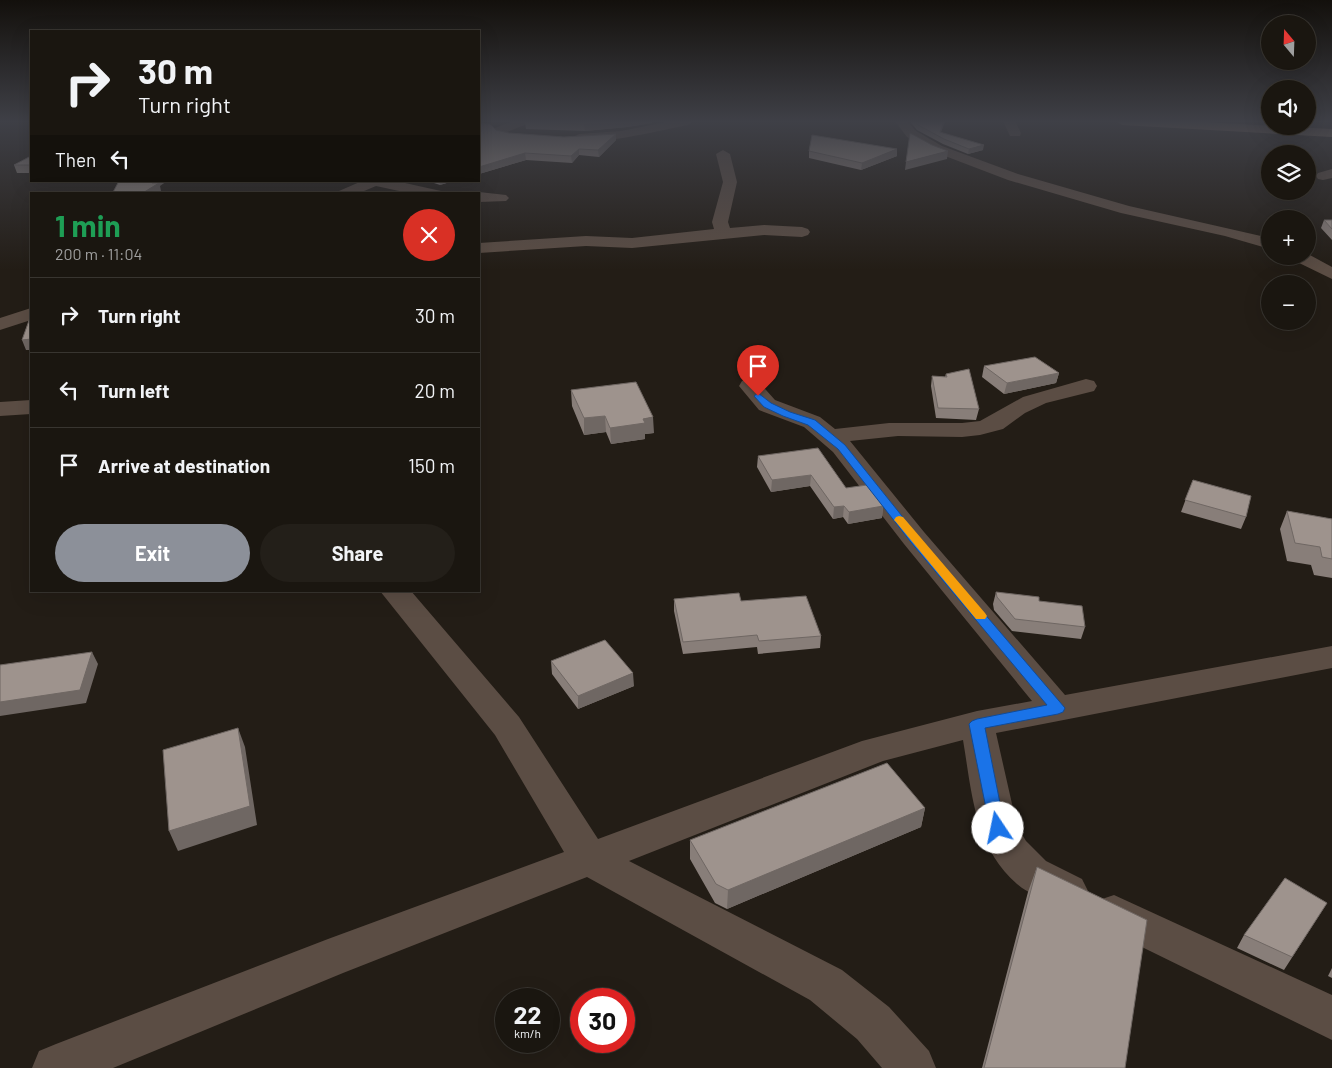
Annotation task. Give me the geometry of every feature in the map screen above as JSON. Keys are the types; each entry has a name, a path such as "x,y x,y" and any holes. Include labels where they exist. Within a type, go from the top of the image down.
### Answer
{"street":[{"path":"726,233 721,227 720,222 730,182 727,171"},
{"path":"990,171 1146,215 1261,241"},
{"path":"349,192 372,182"},
{"path":"379,182 426,192"},
{"path":"480,197 501,198"},
{"path":"480,248 576,241 645,242 764,230 802,232"},
{"path":"1316,265 1332,274"},
{"path":"0,324 30,314"},
{"path":"750,386 767,405 812,422 842,447 914,538 1058,708"},
{"path":"831,437 867,431 907,429 966,430 982,428 999,424 1021,406 1033,400 1086,386"},
{"path":"0,409 30,407"},
{"path":"395,592 507,726 589,860 826,985 873,1023 912,1068"},
{"path":"56,1068 328,959 875,750 977,724 1332,658"},
{"path":"977,724 998,828 1012,853 1032,873 1332,1018"}],"building":[{"path":"118,182 159,183 144,192 113,192"},
{"path":"1324,220 1332,220 1332,229"},
{"path":"30,318 30,339 22,340"},
{"path":"1035,357 1059,373 1007,383 984,366"},
{"path":"969,369 979,409 938,408 932,376 947,377 946,374"},
{"path":"636,382 653,417 643,419 645,423 610,428 605,416 584,418 571,390"},
{"path":"818,448 846,488 867,485 883,506 849,512 844,506 834,507 811,475 772,480 758,456"},
{"path":"1193,480 1251,496 1246,517 1185,500"},
{"path":"1287,511 1332,519 1332,559 1322,557 1320,547 1295,543"},
{"path":"996,592 1039,597 1039,601 1082,606 1085,627 1015,619 997,597"},
{"path":"739,593 741,601 806,596 821,636 759,641 757,635 683,642 674,599"},
{"path":"605,640 633,673 578,696 551,661"},
{"path":"92,652 80,690 0,702 0,665"},
{"path":"238,728 250,806 169,831 163,750"},
{"path":"887,763 925,808 728,890 716,884 690,840"},
{"path":"1037,867 1147,920 1125,1068 984,1068"},
{"path":"1285,878 1327,903 1292,957 1244,935"}],"slow traffic":[{"path":"899,520 980,616"}],"route":[{"path":"758,396 767,405 812,422 842,447 914,538 1058,708 977,724 998,828"}]}
